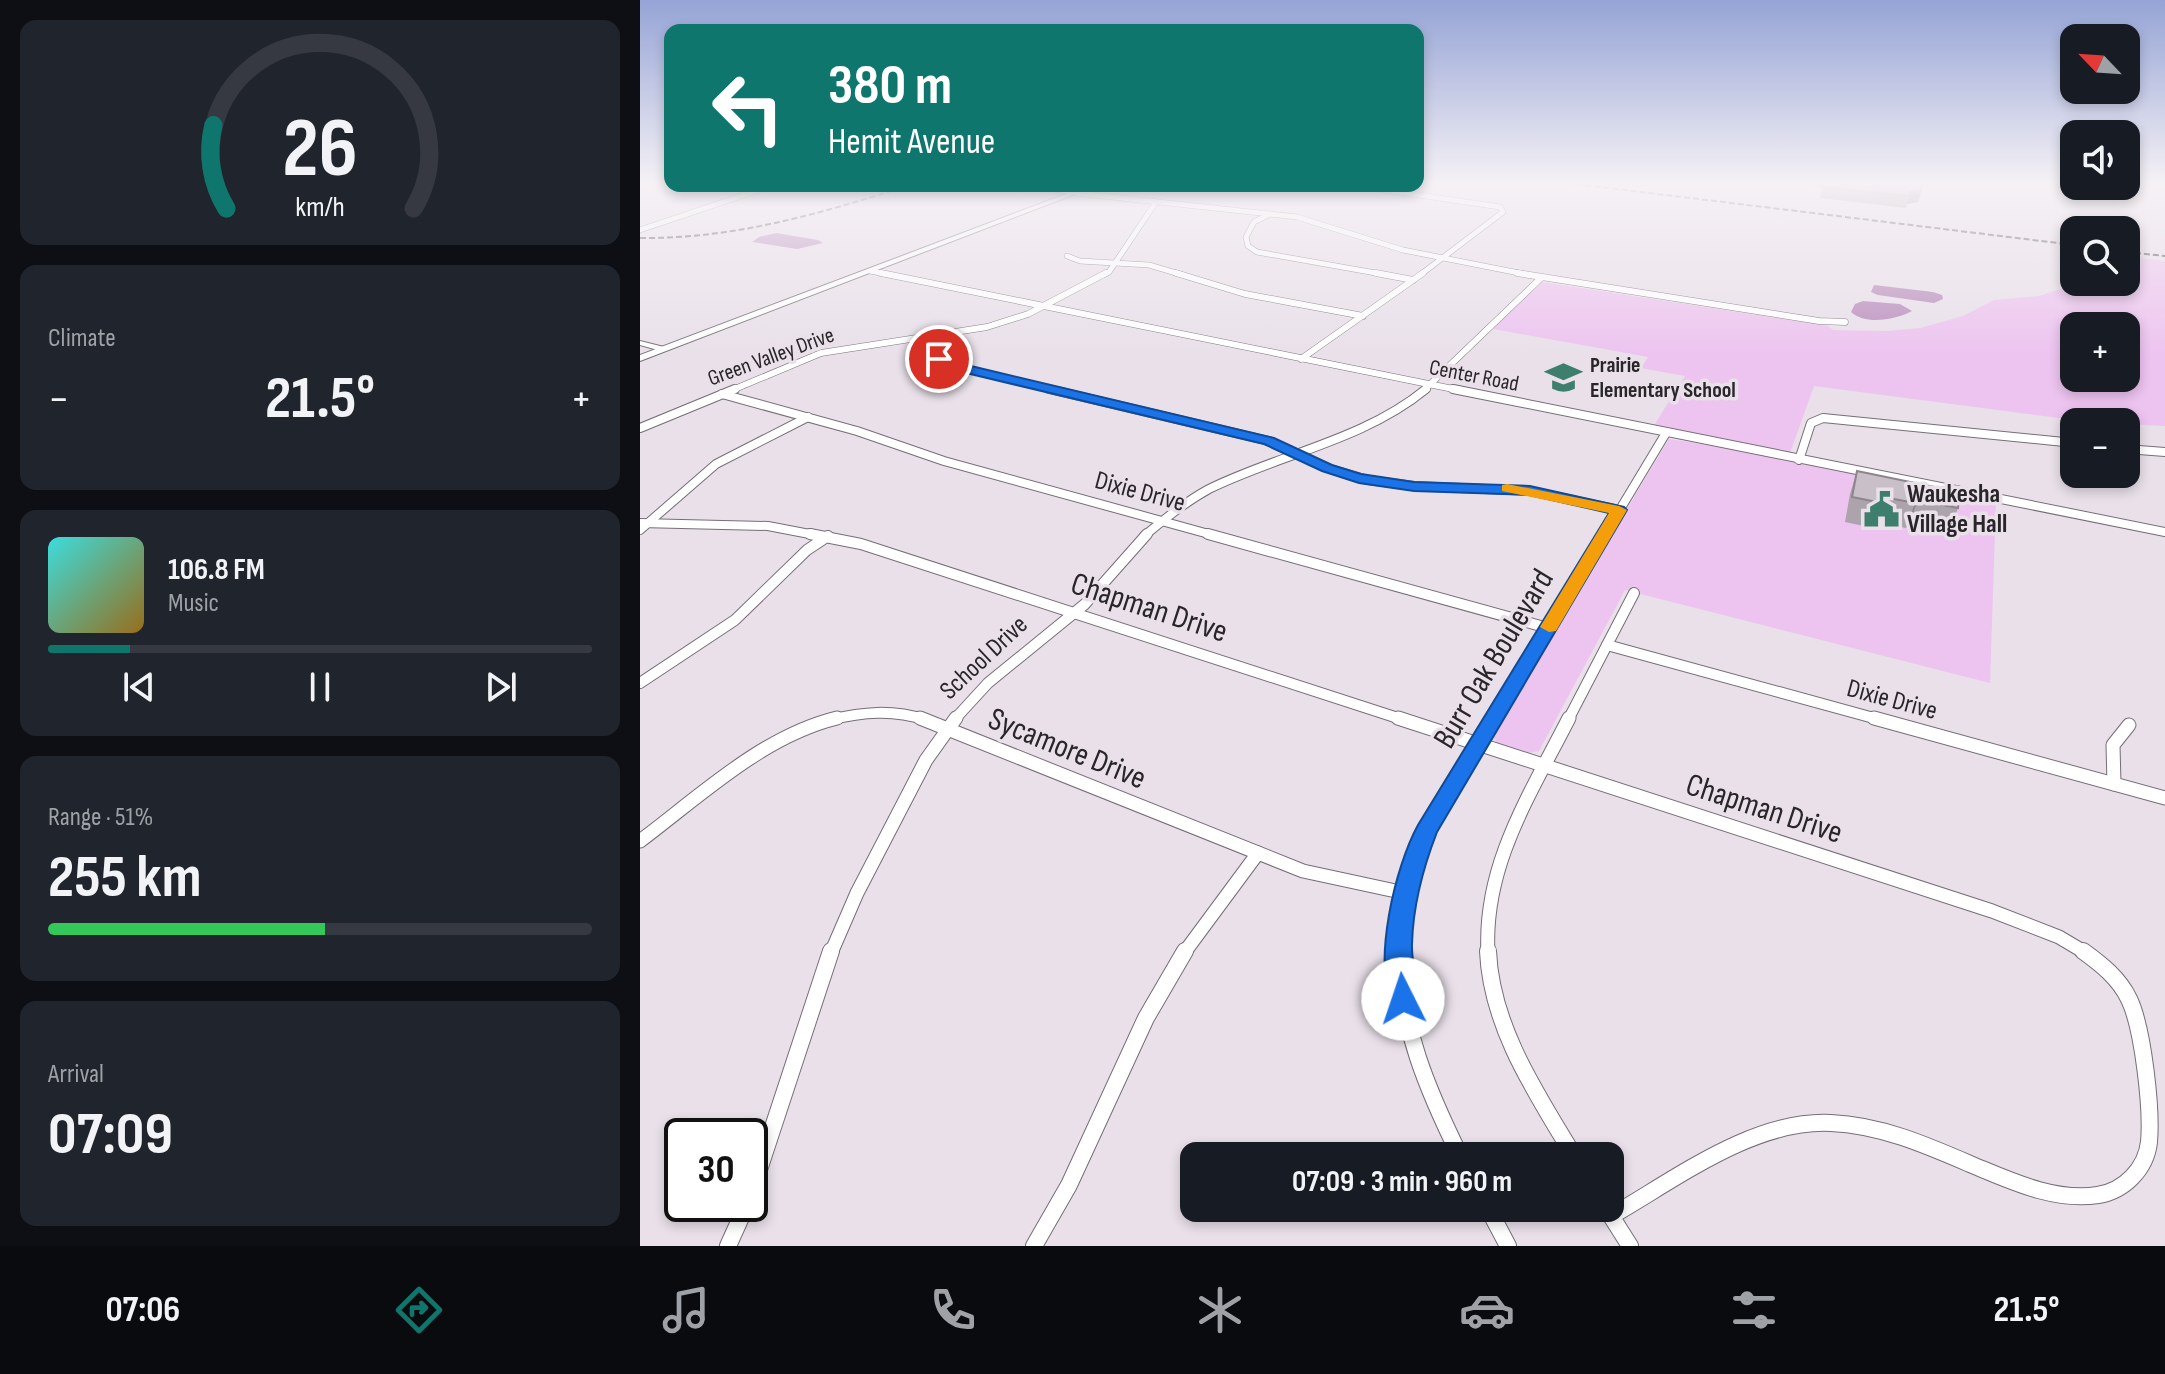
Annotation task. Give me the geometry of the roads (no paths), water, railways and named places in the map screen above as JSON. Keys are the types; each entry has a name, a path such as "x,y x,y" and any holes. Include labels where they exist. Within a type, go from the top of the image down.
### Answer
{"main road":[{"path":"640,356 948,241"}],"street":[{"name":"Green Valley Drive","path":"640,428 821,353 1000,324 1100,279 1116,263 1130,241"},
{"path":"1247,241 1248,246 1257,252 1413,280"},
{"path":"1372,241 1392,248 1541,278 1819,321 1845,322"},
{"path":"1301,359 1466,241"},
{"path":"1067,256 1080,261 1157,266 1235,291 1363,316"},
{"name":"Center Road","path":"870,271 2165,532"},
{"name":"School Drive","path":"768,1141 823,970 838,934 926,760 947,728 988,683 1074,613 1102,586 1135,544 1162,520 1210,489 1388,416 1430,385 1541,278"},
{"path":"923,336 931,352 955,366 1269,441 1327,468 1368,480 1414,486 1530,491 1619,510"},
{"path":"640,343 661,349"},
{"name":"Dixie Drive","path":"722,394 808,417 944,461 1548,628"},
{"path":"643,525 716,464 808,417"},
{"path":"1799,460 1811,423 1823,418 2060,442"},
{"name":"Burr Oak Boulevard","path":"1453,1142 1432,1100 1406,1020 1399,947 1405,893 1413,862 1427,831 1666,433"},
{"path":"2140,450 2165,452"},
{"name":"Chapman Drive","path":"643,525 742,524 828,536 1074,613 2053,932 2088,953 2125,992 2139,1029 2149,1143 2145,1161 2133,1181 2111,1192 2069,1196 2049,1193 1874,1127 1838,1121 1806,1121 1752,1136 1624,1204"},
{"path":"640,683 735,620 807,550 828,536"},
{"path":"1566,1142 1516,1058 1498,1013 1486,963 1486,911 1496,863 1634,593"},
{"name":"Dixie Drive","path":"1607,645 2165,798"},
{"name":"Sycamore Drive","path":"640,841 769,747 821,722 863,713 892,712 947,728 1318,875 1405,893"},
{"path":"2114,784 2113,745 2129,725"},
{"path":"1034,1246 1069,1185 1166,980 1199,930 1258,853"},
{"path":"728,1246 739,1222"},
{"path":"1495,1222 1508,1246"},
{"path":"1615,1222 1630,1246"}],"railway":[{"path":"2043,241 2060,243"},
{"path":"2140,253 2165,256"}],"place":[{"name":"Prairie Elementary School","path":"1564,378"},
{"name":"Waukesha Village Hall","path":"1881,509"}]}
